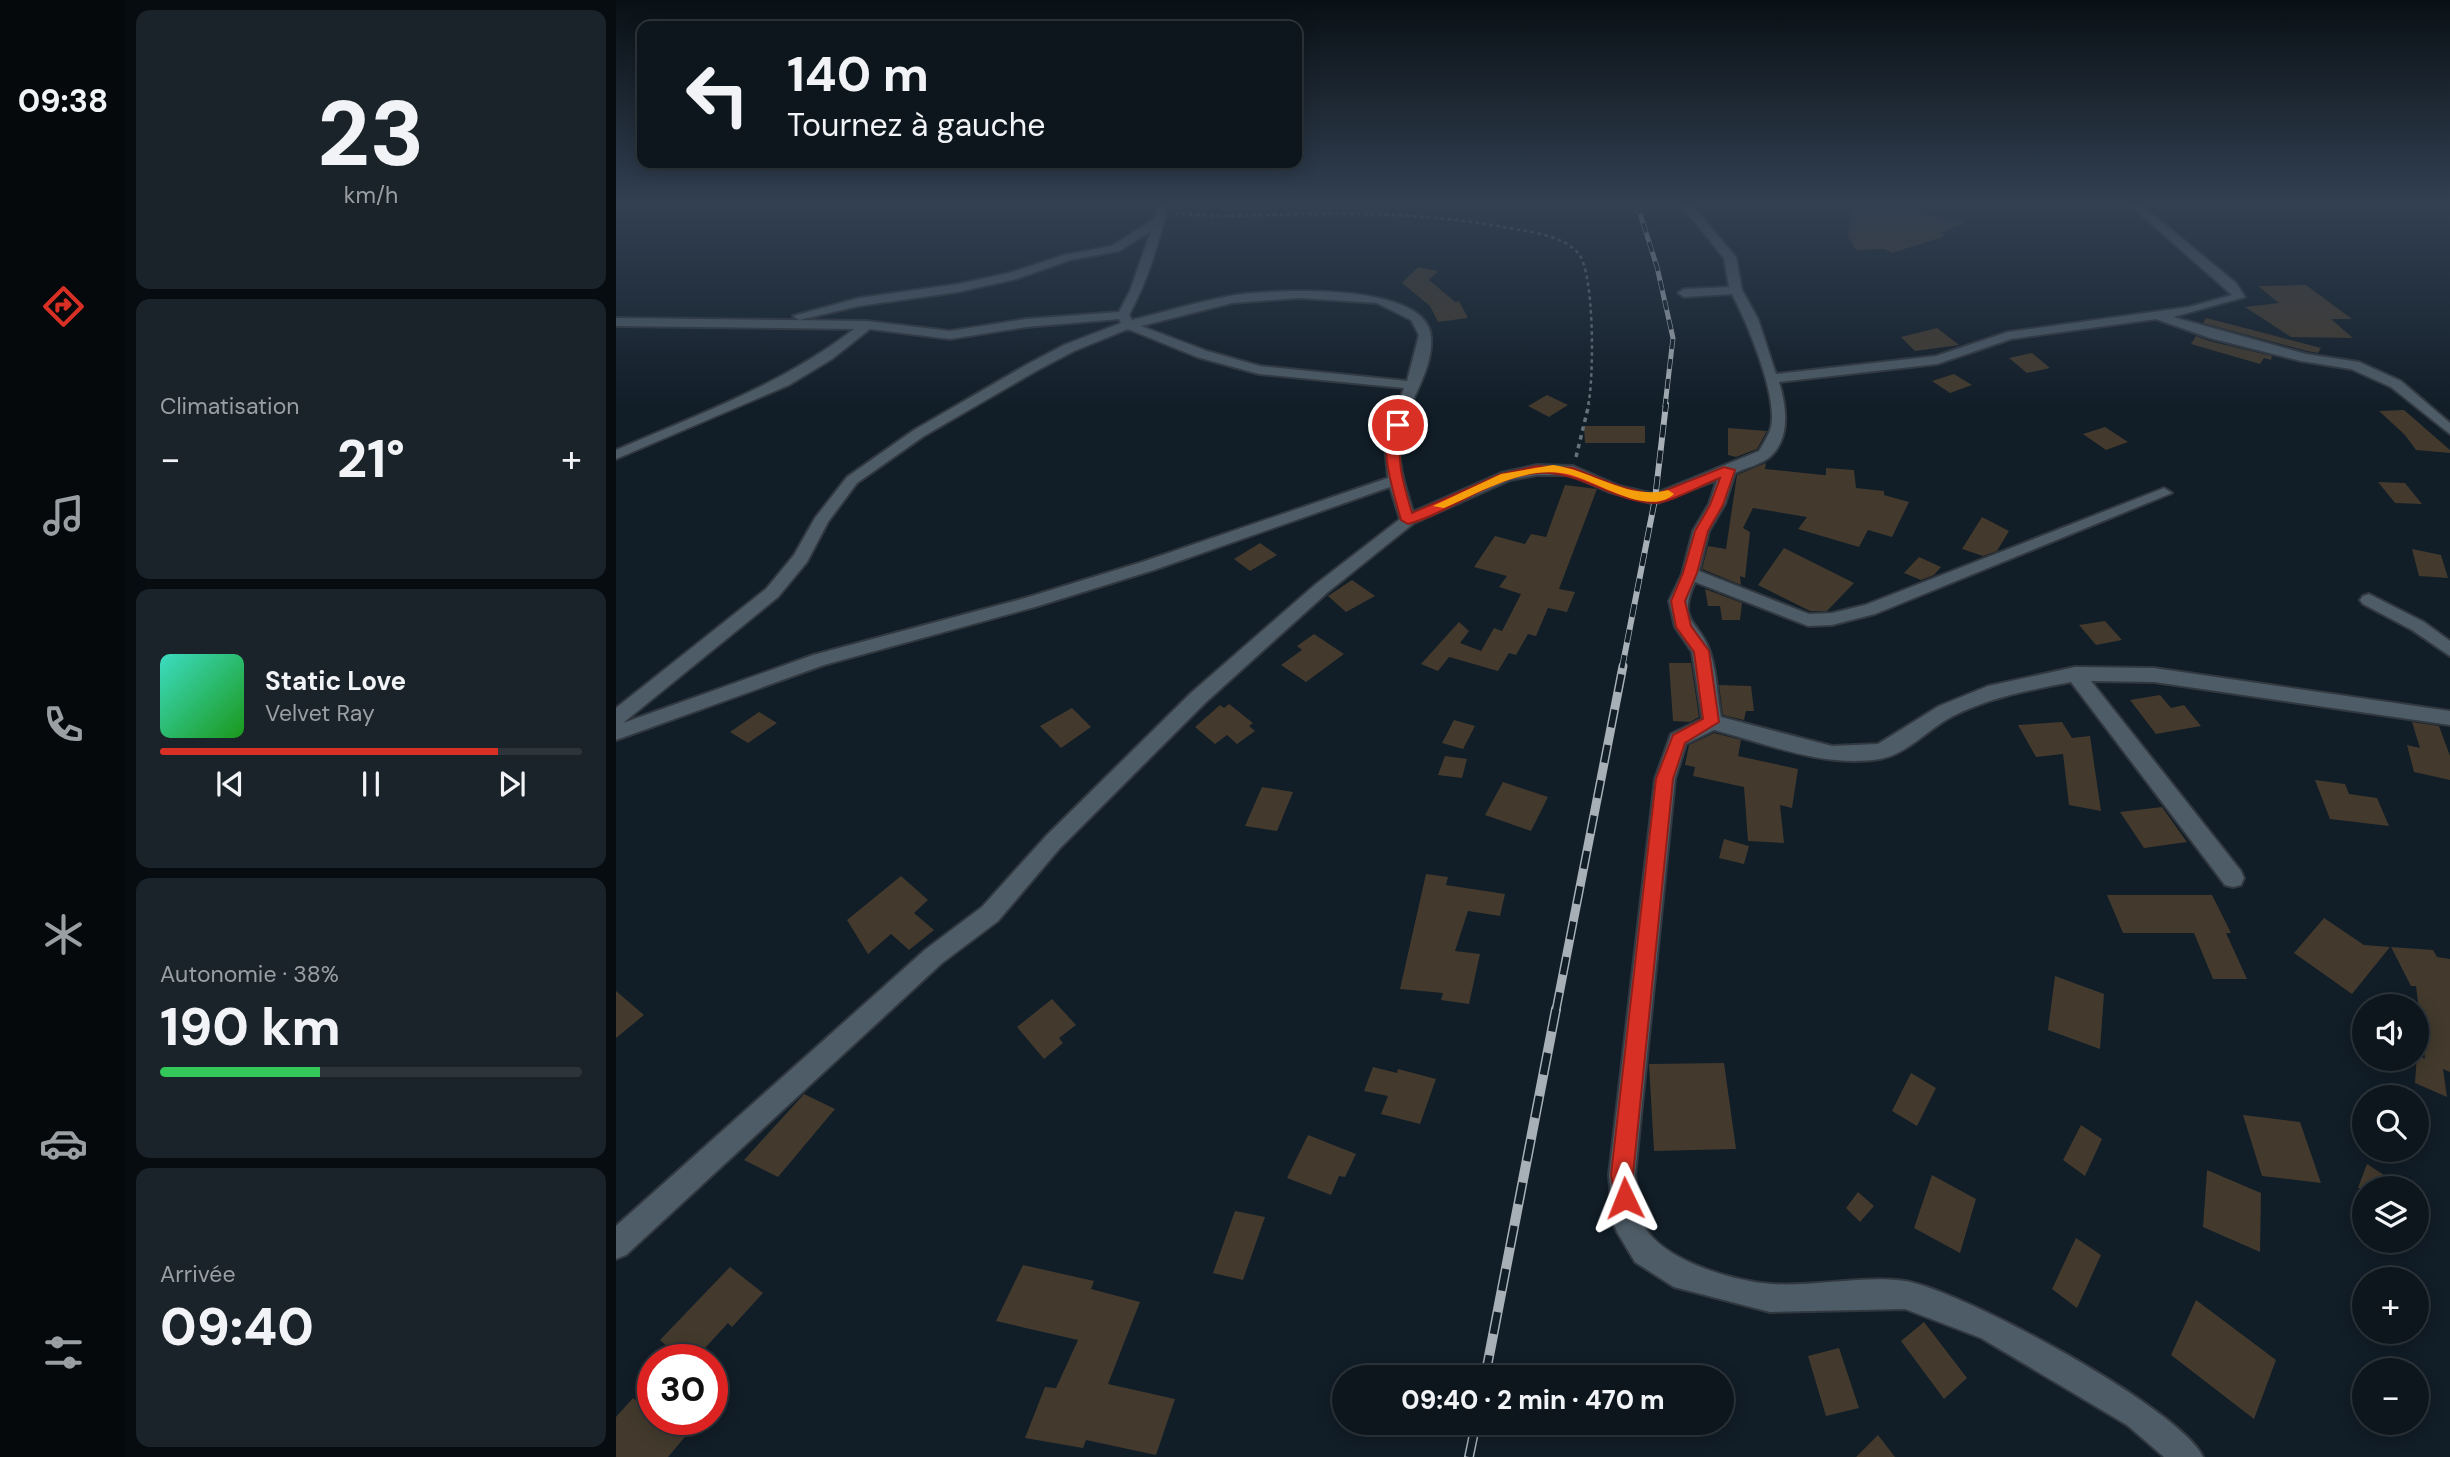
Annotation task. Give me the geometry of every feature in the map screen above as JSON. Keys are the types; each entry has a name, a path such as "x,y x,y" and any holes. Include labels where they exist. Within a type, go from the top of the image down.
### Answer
{"street":[{"path":"769,323 859,302 958,288 1024,272"},
{"path":"616,718 772,593 801,558 821,521 852,480 919,433 1031,368 1126,320 1143,272"},
{"path":"616,1245 934,956 990,914 1028,874 1053,842 1198,698 1322,588 1408,520 1506,476 1545,469 1573,471 1614,489 1656,499 1765,454 1778,428 1779,404 1752,319 1736,290 1733,272"},
{"path":"1770,379 1937,360 2008,336 2111,320 2157,316 2233,301 2239,297 2238,292 2214,272"},
{"path":"1684,293 1736,290"},
{"path":"616,322 867,325 950,335 1026,323 1126,320 1232,299 1267,295 1344,296 1380,300 1416,318 1425,335 1421,359 1392,443 1396,480 1408,520"},
{"path":"2157,316 2215,335 2306,358 2354,365 2396,384 2450,430"},
{"path":"1126,320 1202,354 1258,370 1410,385"},
{"path":"616,455 784,382 827,356 867,325"},
{"path":"1712,722 1701,651 1684,627 1678,601 1690,573 1701,531 1717,505 1728,470"},
{"path":"616,733 819,660 1069,591 1396,480"},
{"path":"1690,573 1808,620 1832,619 1869,610 2164,493"},
{"path":"2369,600 2426,631 2450,650"},
{"path":"2075,674 2233,878"},
{"path":"2187,1457 2138,1414 1990,1326 1905,1295 1770,1297 1684,1277 1645,1252 1627,1222 1622,1175 1665,779 1678,739 1712,722 1832,754 1881,751 1905,739 1946,711 1995,691 2075,674 2154,675 2450,718"}],"path":[{"path":"1573,471 1592,382 1587,286 1583,272"}],"building":[{"path":"1413,272 1437,272 1429,280 1455,302 1459,301 1468,318 1438,322 1430,306 1402,283"},
{"path":"2306,285 2352,319 2331,319 2353,338 2291,337 2245,307 2279,303 2258,286"},
{"path":"2206,318 2321,348 2318,353 2307,351 2203,323"},
{"path":"1937,328 1959,345 1915,351 1901,337"},
{"path":"2196,336 2272,356 2271,360 2264,358 2260,364 2191,344"},
{"path":"2032,353 2050,368 2027,373 2009,358"},
{"path":"1954,374 1972,385 1950,393 1932,381"},
{"path":"1547,395 1568,405 1549,417 1528,406"},
{"path":"2404,410 2450,450 2450,453 2416,450 2405,435 2379,411"},
{"path":"1584,426 1645,426 1645,443 1585,443"},
{"path":"2105,427 2128,442 2106,450 2083,434"},
{"path":"1728,428 1767,431 1757,449 1736,457 1728,455"},
{"path":"1766,463 1765,469 1823,475 1826,475 1826,468 1854,470 1856,488 1884,491 1884,495 1909,502 1892,537 1868,530 1859,547 1798,529 1807,517 1753,508 1743,528 1750,532 1745,578 1740,576 1741,585 1702,569 1708,546 1726,549 1737,475"},
{"path":"2378,482 2405,483 2422,504 2395,503"},
{"path":"1565,485 1597,489 1559,589 1575,592 1567,612 1548,608 1536,636 1528,634 1516,655 1509,653 1498,671 1449,657 1438,671 1421,664 1459,622 1469,631 1460,643 1481,651 1494,628 1502,631 1521,594 1499,587 1507,576 1474,567 1495,536 1525,544 1531,534 1546,537"},
{"path":"1982,517 2009,531 1997,551 1983,556 1962,549"},
{"path":"1260,543 1277,555 1250,571 1234,559"},
{"path":"1784,548 1854,583 1827,611 1810,611 1758,585"},
{"path":"2412,549 2441,555 2448,578 2419,576"},
{"path":"1919,557 1941,567 1934,575 1921,580 1904,573"},
{"path":"1352,580 1375,596 1346,612 1328,596"},
{"path":"1705,589 1742,603 1740,620 1722,620 1720,606 1708,606"},
{"path":"2105,621 2122,640 2096,645 2079,625"},
{"path":"1314,634 1344,654 1306,682 1281,665 1302,650 1297,646"},
{"path":"1669,663 1691,663 1699,717 1690,722 1673,721"},
{"path":"1719,685 1751,686 1754,711 1746,711 1744,720 1723,715"},
{"path":"2160,695 2171,708 2184,705 2201,726 2156,734 2130,700"},
{"path":"1229,704 1253,723 1249,726 1255,731 1237,744 1227,735 1215,744 1195,727 1220,705 1224,708"},
{"path":"1072,708 1091,727 1061,748 1040,726"},
{"path":"759,712 777,723 748,743 730,732"},
{"path":"1454,720 1475,726 1463,749 1442,743"},
{"path":"2062,722 2072,738 2090,736 2101,811 2069,805 2063,754 2036,757 2018,725"},
{"path":"2412,722 2439,726 2450,756 2450,780 2414,772 2407,745 2420,748"},
{"path":"1714,733 1741,740 1738,756 1798,769 1792,808 1780,805 1784,843 1748,841 1744,787 1693,776 1695,767 1685,765 1689,745"},
{"path":"1445,756 1467,759 1462,778 1438,775"},
{"path":"2315,780 2345,784 2349,794 2377,798 2389,826 2330,819"},
{"path":"1503,782 1548,797 1531,831 1485,815"},
{"path":"1262,787 1293,792 1277,831 1245,826"},
{"path":"2162,807 2187,842 2144,848 2120,812"},
{"path":"1724,839 1749,846 1744,864 1719,858"},
{"path":"1426,874 1448,877 1446,885 1505,894 1500,916 1468,911 1455,951 1480,954 1469,1004 1441,1000 1443,993 1400,989"},
{"path":"901,876 928,900 914,913 934,930 909,950 891,934 868,954 847,920"},
{"path":"2107,895 2212,895 2231,933 2226,933 2247,979 2213,979 2194,933 2123,933"},
{"path":"2324,918 2364,945 2390,947 2352,994 2294,953"},
{"path":"2391,947 2433,950 2437,957 2450,959 2450,1072 2443,1069 2447,1097 2429,1089 2429,1085 2415,1083 2416,1071 2429,1071 2429,994 2417,994 2416,986 2411,986"},
{"path":"2055,976 2104,994 2100,1049 2048,1030"},
{"path":"616,991 644,1015 616,1038"},
{"path":"1052,999 1076,1025 1059,1038 1063,1043 1044,1059 1017,1027"},
{"path":"1724,1063 1736,1149 1654,1151 1649,1064"},
{"path":"1373,1067 1397,1073 1398,1069 1436,1079 1420,1124 1381,1114 1388,1096 1364,1091"},
{"path":"1911,1073 1936,1088 1917,1126 1892,1111"},
{"path":"804,1094 835,1109 778,1177 744,1160"},
{"path":"2243,1115 2300,1122 2321,1183 2262,1176"},
{"path":"2081,1125 2102,1139 2085,1176 2063,1160"},
{"path":"1308,1135 1356,1154 1345,1177 1339,1176 1331,1195 1287,1178"},
{"path":"2367,1164 2386,1176 2362,1176"},
{"path":"2207,1170 2261,1193 2260,1252 2203,1227"},
{"path":"1932,1175 1976,1199 1960,1253 1914,1228"},
{"path":"1858,1192 1874,1206 1860,1222 1846,1208"},
{"path":"1235,1211 1265,1217 1243,1280 1213,1273"},
{"path":"2076,1238 2101,1255 2077,1308 2052,1289"},
{"path":"1023,1265 1094,1281 1091,1289 1140,1302 1108,1384 1175,1399 1156,1455 1086,1440 1083,1448 1025,1438 1045,1387 1056,1388 1078,1340 996,1321"},
{"path":"730,1267 763,1293 732,1327 728,1323 709,1344 665,1344 660,1340"},
{"path":"2196,1300 2276,1360 2254,1419 2171,1355"},
{"path":"1924,1322 1967,1378 1944,1399 1901,1341"},
{"path":"1839,1348 1859,1408 1826,1416 1808,1356"},
{"path":"633,1398 637,1401 637,1435 687,1435 668,1457 616,1457 616,1417"},
{"path":"1878,1435 1895,1457 1856,1457"}],"railway":[{"path":"1658,272 1673,338 1665,406"},
{"path":"1622,668 1655,499 1666,404"},
{"path":"1556,1010 1623,666"},
{"path":"1487,1365 1556,1009"},
{"path":"1469,1457 1474,1435"}],"slow traffic":[{"path":"1439,506 1506,476 1553,468 1573,471 1614,489 1656,499 1668,494"}],"route":[{"path":"1398,425 1392,443 1396,480 1408,520 1506,476 1537,470 1553,468 1573,471 1614,489 1656,499 1728,470 1717,505 1701,531 1690,573 1678,601 1684,627 1701,651 1712,722 1678,739 1665,779 1622,1175 1625,1198"}]}
